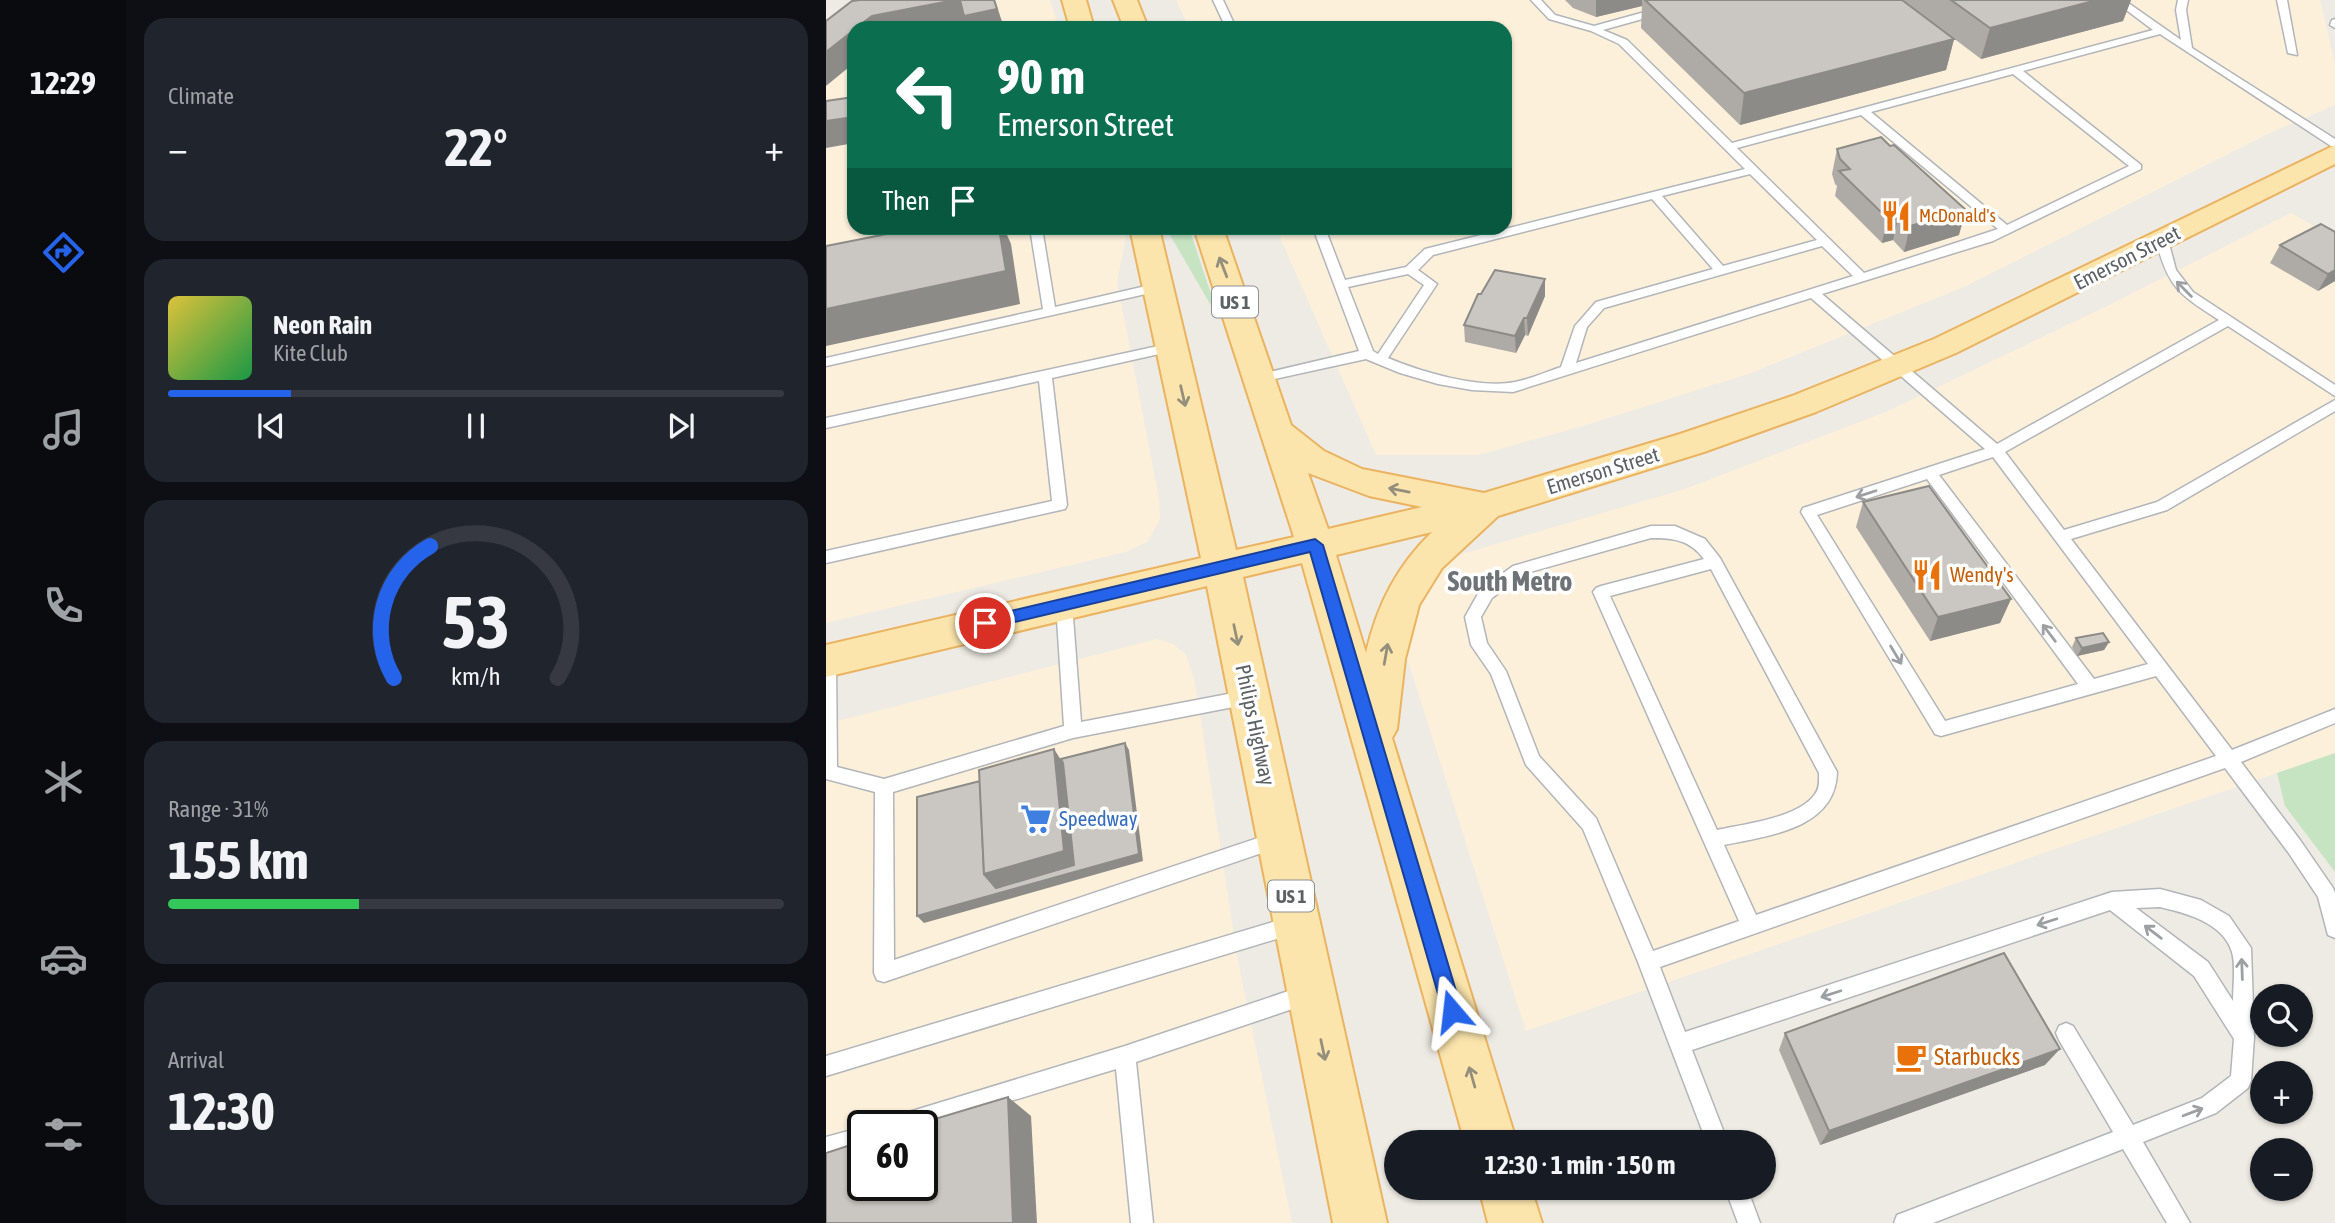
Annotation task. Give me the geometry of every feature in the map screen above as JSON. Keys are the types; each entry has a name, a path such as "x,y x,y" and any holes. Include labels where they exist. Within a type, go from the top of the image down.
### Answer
{"main road":[{"path":"1074,0 1078,21"},
{"path":"1125,0 1133,21"},
{"name":"Emerson Street","path":"827,661 1490,505 1692,443 1897,367 2003,319 2335,153"},
{"name":"Philips Highway","path":"1146,235 1222,568 1360,1223"},
{"name":"US 1","path":"1210,235 1261,378 1315,545 1488,1130"},
{"path":"1278,432 1310,459 1346,477 1394,490 1490,505"},
{"path":"1374,746 1388,644 1402,597 1426,559 1448,537 1490,505"},
{"path":"1508,1200 1515,1223"}],"lane":[{"path":"1218,0 1228,21"},
{"path":"1536,0 1552,17 1594,29 1623,42 1862,278"},
{"path":"1594,29 1675,7 1674,0"},
{"path":"2119,0 2160,31 2335,144"},
{"path":"2182,0 2180,10 2187,49"},
{"path":"2282,0 2293,53"},
{"path":"1730,147 2160,31"},
{"path":"1261,378 1367,354 1404,371 1442,383 1471,387 1513,387 1989,238 2137,167 2015,70"},
{"path":"1863,111 2006,230"},
{"path":"1512,231 1753,170"},
{"path":"1655,195 1721,271"},
{"path":"1036,235 1050,312"},
{"path":"1322,235 1367,354"},
{"path":"1341,285 1410,270 1429,252 1496,235"},
{"path":"2162,240 2166,262 2181,288 2335,391"},
{"path":"1567,370 1581,326 1600,305 1826,241"},
{"path":"1380,360 1431,284 1410,270"},
{"path":"826,362 1159,287"},
{"path":"1813,293 1996,451 2294,846 2326,894 2335,929"},
{"path":"2159,668 1941,729 1808,512 1996,451 2229,320"},
{"path":"826,423 1172,348"},
{"path":"826,557 1060,505 1045,375"},
{"path":"2061,537 2162,506 2335,405"},
{"path":"1930,473 2090,687"},
{"path":"1712,839 1801,816 1818,805 1828,790 1828,772 1715,562 1700,543 1675,532 1651,532 1518,570 1486,594 1473,617 1479,645 1498,671 1532,760 1590,824 1648,962 1713,1130"},
{"path":"1715,562 1601,592 1751,926"},
{"path":"1064,604 1073,731"},
{"path":"827,661 828,772 884,787 1073,731 1249,697"},
{"path":"1648,962 2228,758 2335,716"},
{"path":"884,787 884,973 1279,839"},
{"path":"1680,1044 2112,901 2160,898 2193,906 2222,922 2241,948 2244,1037 2241,1081 2209,1106 1905,1223"},
{"path":"2112,901 2202,969 2244,1037"},
{"path":"826,1066 1297,923"},
{"path":"938,1113 1125,1056 1311,993"},
{"path":"2066,1033 2179,1223"},
{"path":"1125,1056 1142,1223"},
{"path":"826,1148 847,1141"},
{"path":"1740,1200 1749,1223"}],"shaded area":[{"path":"885,0 1050,0 1057,21 858,21"},
{"path":"1176,0 2320,0 2335,64 2335,105 2268,134 1964,287 1751,373 1583,426 1478,455 1376,455 1279,235 1512,235 1512,21 1186,21"},
{"path":"847,30 847,235 1125,235 1117,281 1159,499 1160,520 1147,542 1126,552 826,623 826,46"},
{"path":"2291,213 2335,238 2335,753 1526,1031 1406,655 1426,578 1451,557 1685,489 1888,411 2105,307"},
{"path":"1157,639 1173,644 1186,655 1195,682 1238,961 1292,1223 826,1223 826,724"}],"green space":[{"path":"1170,235 1191,235 1216,309 1213,309"},
{"path":"2335,753 2335,872 2285,806 2277,773"}],"building":[{"path":"955,0 872,16 865,21 847,21 847,36 826,52 826,21 852,1"},
{"path":"960,0 994,0 997,9 964,16"},
{"path":"1645,0 1902,0 1954,39 1744,93"},
{"path":"1951,0 2097,0 1990,28"},
{"path":"847,98 847,118 826,121 826,101"},
{"path":"1881,137 1890,146 1894,145 1966,210 1910,226 1899,215 1887,218 1839,171 1850,169 1840,159 1837,149"},
{"path":"2321,224 2335,232 2335,270 2328,274 2280,245"},
{"path":"882,235 1000,235 1006,271 826,309 826,246"},
{"path":"1495,270 1545,279 1527,318 1524,318 1515,336 1464,325 1478,294 1481,294"},
{"path":"1929,486 2011,599 1938,617 1863,502"},
{"path":"2103,633 2109,642 2082,648 2076,638"},
{"path":"1125,743 1139,854 917,916 917,797 980,781 984,874 996,888 1074,865 1061,759"},
{"path":"1054,749 1064,851 984,874 979,770"},
{"name":"Starbucks","path":"2004,953 2060,1049 1829,1131 1785,1033"},
{"path":"1008,1097 1013,1223 826,1223 826,1153 847,1146 847,1201 938,1201 938,1118"}],"place":[{"name":"McDonald's","path":"1896,216"},
{"name":"Wendy's","path":"1927,575"},
{"name":"Speedway","path":"1036,819"},
{"name":"Starbucks","path":"1911,1057"}],"district":[{"name":"South Metro","path":"1510,581"}],"route":[{"path":"985,623 1315,545 1452,1011"}]}
